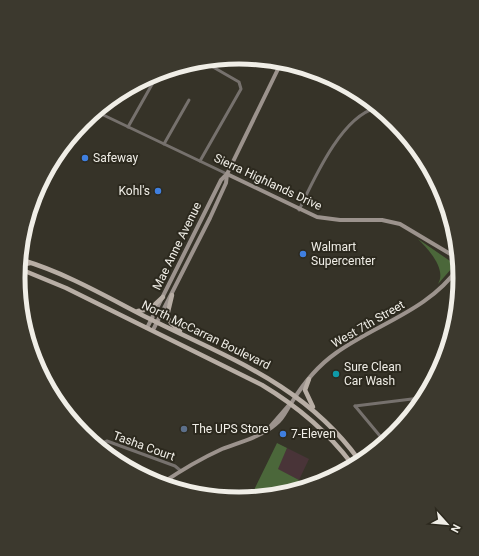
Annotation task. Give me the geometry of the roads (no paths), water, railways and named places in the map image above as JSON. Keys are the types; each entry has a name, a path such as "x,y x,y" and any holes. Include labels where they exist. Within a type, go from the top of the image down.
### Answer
{"main road":[{"name":"Mae Anne Avenue","path":"147,328 221,180 227,174 279,68"},
{"name":"Mae Anne Avenue","path":"152,330 158,322 172,295 210,218 226,183 227,174"},
{"name":"Sierra Highlands Drive","path":"227,174 299,210 324,219 382,220 400,224 453,255"},
{"name":"North McCarran Boulevard","path":"25,261 62,275 265,376 315,410 342,438 357,457"},
{"path":"25,264 30,263"},
{"name":"North McCarran Boulevard","path":"25,272 51,281 251,379 291,403 324,432 350,462"},
{"name":"West 7th Street","path":"169,480 181,470 211,454 269,429 280,420 309,379 337,353 423,303 443,286 454,273"},
{"path":"172,295 167,310 168,318 186,336"},
{"path":"127,307 134,311 147,311 154,307 163,297"},
{"path":"309,379 306,385 306,394 315,410"}],"street":[{"path":"200,161 239,94 241,85 235,79 210,65"},
{"path":"128,127 152,84"},
{"path":"164,144 189,100"},
{"path":"299,210 326,157 355,120 371,109"},
{"name":"Sierra Highlands Drive","path":"101,114 227,174"},
{"path":"381,439 355,406 417,398"},
{"name":"Tasha Court","path":"103,443 107,441 175,466 181,470"}],"place":[{"name":"Safeway","path":"85,158"},
{"name":"Kohl's","path":"158,191"},
{"name":"Walmart Supercenter","path":"303,254"},
{"name":"Sure Clean Car Wash","path":"336,374"},
{"name":"The UPS Store","path":"184,429"},
{"name":"7-Eleven","path":"283,434"}]}
